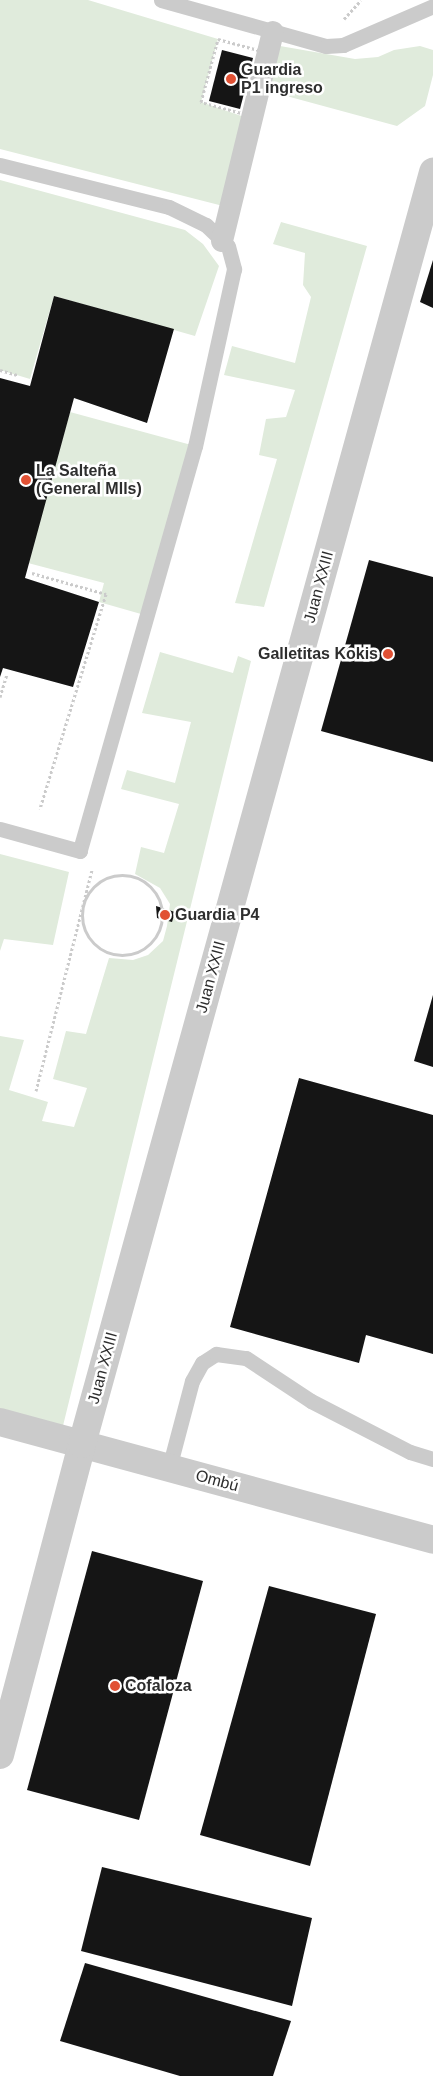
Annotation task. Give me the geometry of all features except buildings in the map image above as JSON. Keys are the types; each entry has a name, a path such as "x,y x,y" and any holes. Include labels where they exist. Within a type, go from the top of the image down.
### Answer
{"street":[{"path":"222,241 273,32"},
{"name":"Juan XXIII","path":"0,1755 82,1444 433,172"},
{"name":"Ombú","path":"0,1422 433,1540"}],"lane":[{"path":"161,0 326,46 343,45 433,6"},
{"path":"0,165 169,206 206,224 228,246 234,269 195,446 80,851 0,829"},
{"path":"169,1468 192,1381 202,1363 216,1354 246,1358 326,1409 410,1452 433,1459"}],"path":[{"path":"336,23 361,0"},
{"path":"218,39 262,51 245,114 201,102 218,39"},
{"path":"0,370 17,375"},
{"path":"32,573 106,594 40,809"},
{"path":"0,697 6,674"},
{"path":"110,877 136,877 156,893 162,919 158,932 141,950 115,954 93,942 86,930 83,906 98,883 110,877"}],"green space":[{"path":"0,0 88,0 218,39 201,102 253,120 227,207 0,149"},
{"path":"280,46 355,59 378,57 394,50 420,46 433,50 433,75 425,106 397,126 268,91"},
{"path":"0,180 185,230 203,244 219,266 195,336 54,296 30,379 0,370"},
{"path":"281,222 367,246 264,607 235,603 277,459 259,455 266,419 286,417 295,390 224,375 232,346 295,363 311,297 303,285 305,253 273,244"},
{"path":"70,412 195,446 148,616 99,602 104,583 28,563"},
{"path":"160,652 233,673 238,656 251,661 60,1438 0,1422 0,1036 24,1040 9,1090 48,1102 42,1121 74,1127 87,1088 53,1079 66,1031 86,1034 109,958 133,960 148,955 163,941 167,926 170,904 160,888 135,874 141,847 164,853 179,804 121,789 127,770 175,783 191,722 142,713"},
{"path":"0,854 69,872 53,945 4,939 0,951"}],"place":[{"name":"Guardia P1 ingreso","path":"231,79"},
{"name":"La Salteña (General Mlls)","path":"26,480"},
{"name":"Galletitas Kokis","path":"388,654"},
{"name":"Guardia P4","path":"165,915"},
{"name":"Cofaloza","path":"115,1686"}]}
